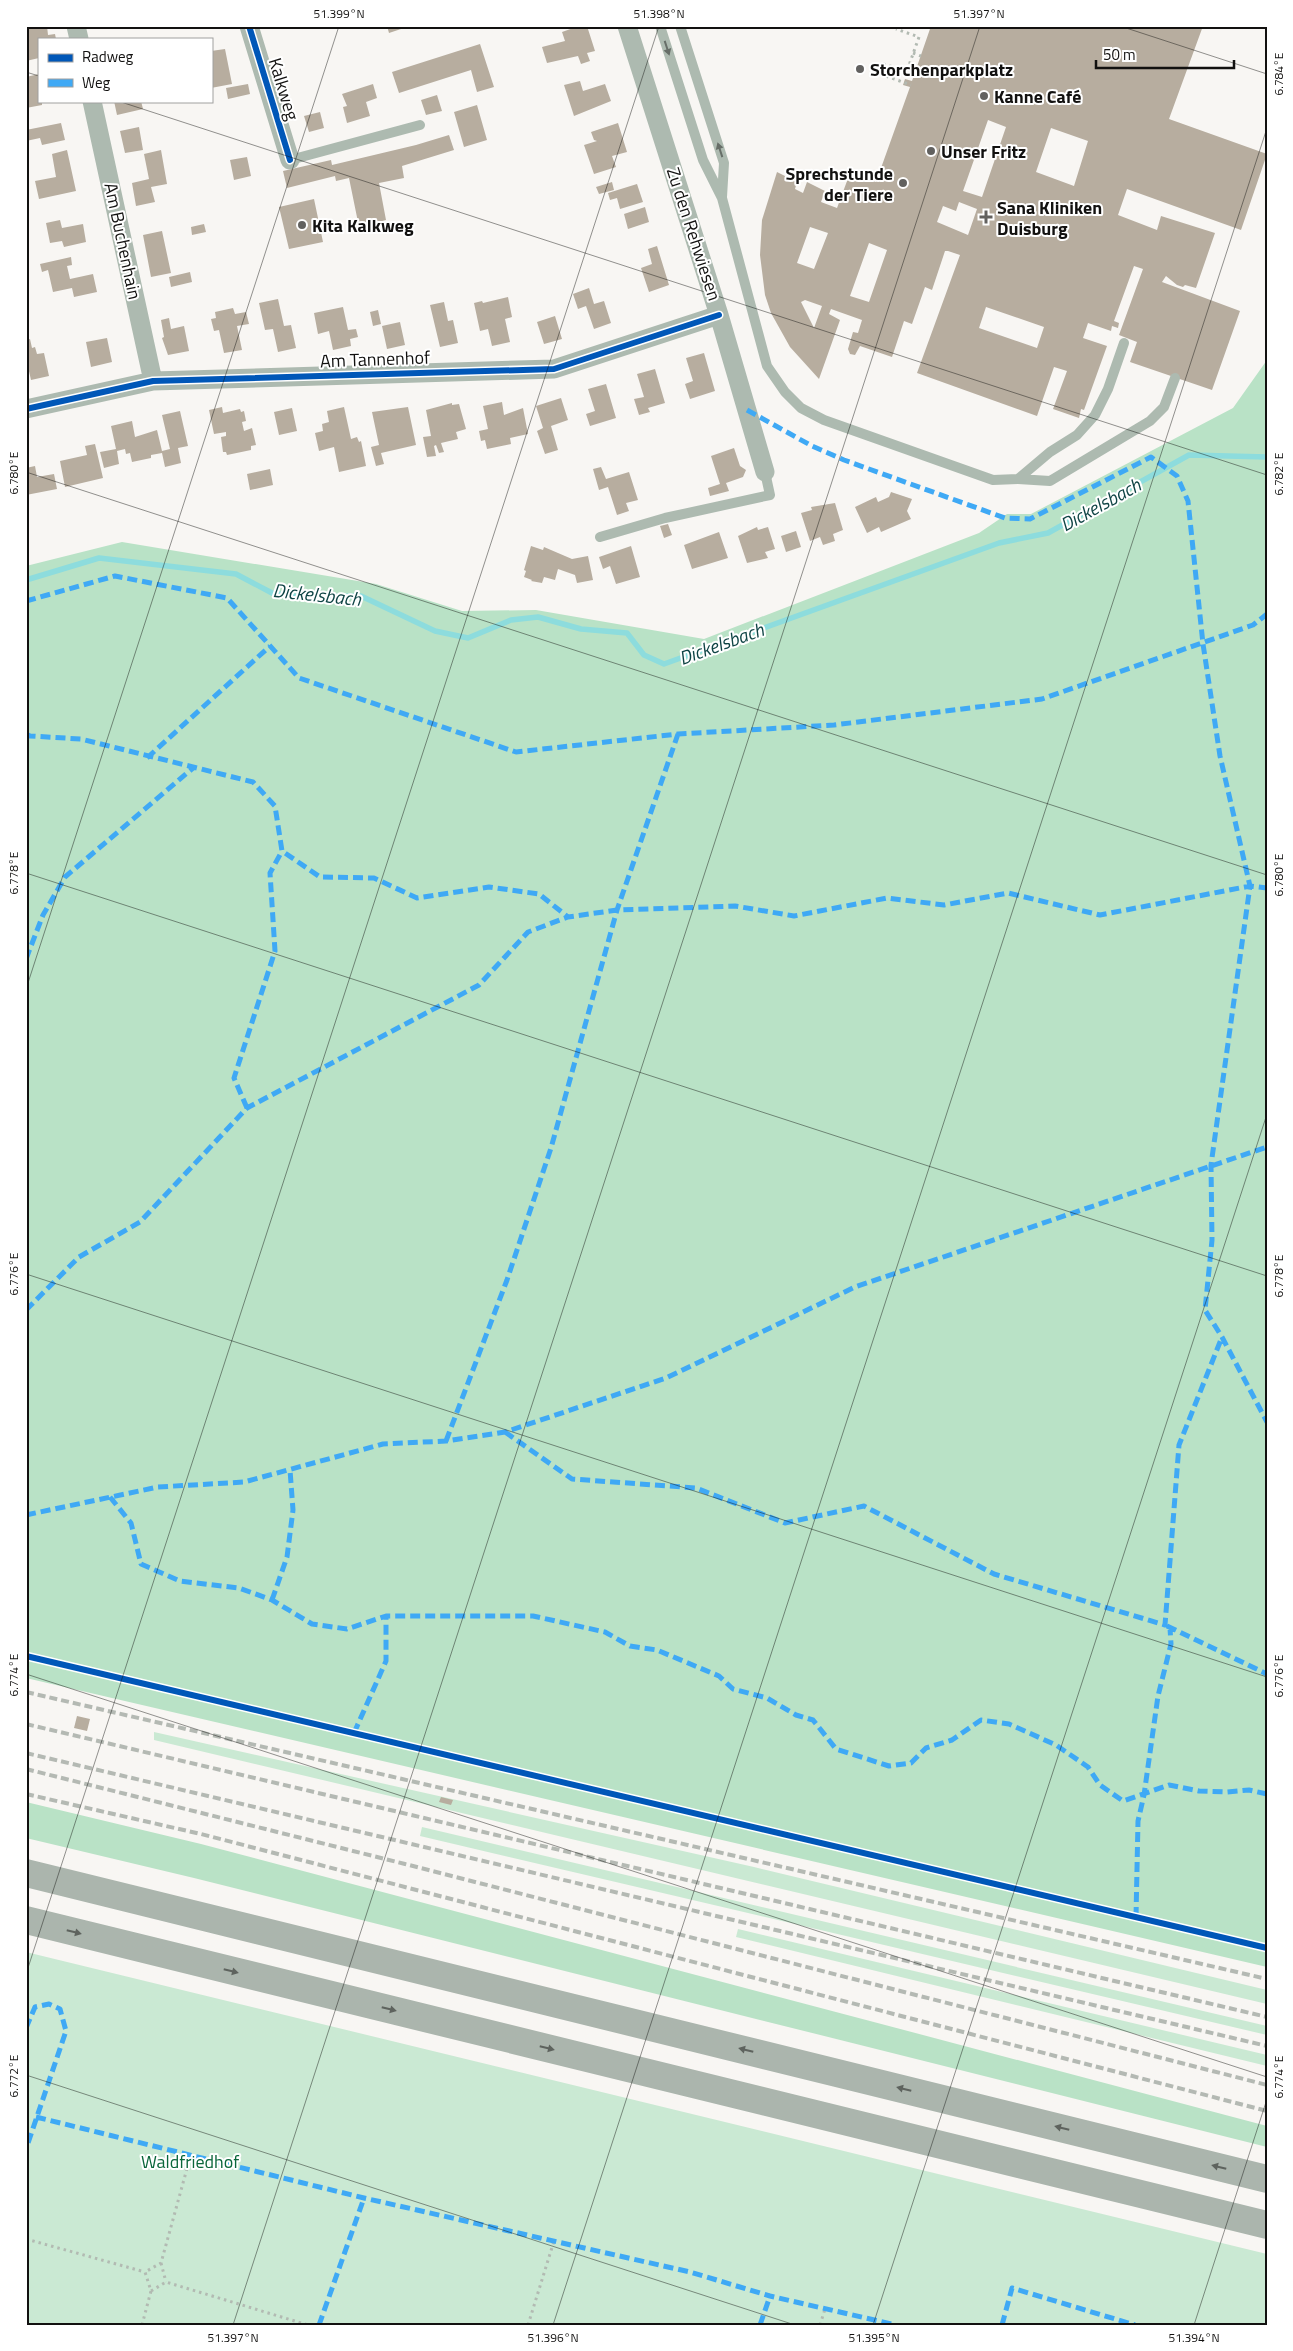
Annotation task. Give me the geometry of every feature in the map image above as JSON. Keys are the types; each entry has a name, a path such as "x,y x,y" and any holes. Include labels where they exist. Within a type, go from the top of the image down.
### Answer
{"highway":[{"path":"26,1873 1267,2179"},
{"path":"26,1920 1267,2225"}],"street":[{"name":"Kalkweg","path":"249,26 290,160"},
{"name":"Zu den Rehwiesen","path":"627,26 719,315 765,472"},
{"name":"Am Buchenhain","path":"92,102 153,380"},
{"name":"Am Tannenhof","path":"26,409 153,380 554,369 719,315"}],"lane":[{"path":"665,26 660,26 703,160 722,198 767,366 786,392 801,408 824,420 992,480 1018,479 1050,482 1150,421 1164,407 1175,378"},
{"path":"680,26 724,163 722,198"},
{"path":"290,160 420,125"},
{"path":"1018,479 1050,452 1077,435 1095,415 1108,389 1124,343"},
{"path":"600,537 666,518 770,495 765,472"}],"path":[{"path":"884,64 907,71 919,37 896,29"},
{"path":"913,53 921,56"},
{"path":"880,74 911,85"},
{"path":"166,2282 161,2263 191,2154"},
{"path":"26,2239 145,2272 161,2263"},
{"path":"528,2325 554,2241"},
{"path":"142,2325 152,2291 145,2272"},
{"path":"152,2291 166,2282 308,2325"},
{"path":"820,2325 825,2309"}],"green space":[{"path":"1267,360 1267,1967 26,1678 26,566 122,542 376,584 462,611 536,610 704,639 979,533 1007,514 1031,514 1233,408"},
{"path":"154,1732 754,1867 1267,1990 1267,2004 154,1740"},
{"path":"26,1802 201,1844 1267,2126 1267,2147 194,1878 26,1838"},
{"path":"422,1827 1267,2026 1267,2035 420,1836"},
{"path":"738,1929 1267,2055 1267,2066 736,1937"},
{"name":"Waldfriedhof","path":"26,1952 1267,2254 1267,2325 26,2325"}],"building":[{"path":"26,26 47,26 48,35 55,34 56,38 38,38 38,58 26,61"},
{"path":"387,26 407,26 407,27 389,33"},
{"path":"579,26 587,26 595,51 587,53 590,61 581,64 578,56 547,63 542,47 565,41 562,32"},
{"path":"931,26 1203,26 1169,119 1267,154 1241,230 1127,189 1118,215 1157,230 1161,216 1215,233 1196,288 1177,285 1166,276 1162,282 1240,311 1212,390 1130,362 1137,342 1119,335 1143,269 1134,266 1114,321 1119,323 1118,328 1112,326 1111,331 1088,323 1083,338 1107,346 1084,410 1081,409 1079,418 1053,409 1067,371 1054,367 1037,416 917,373 960,255 948,251 945,251 932,290 925,287 912,324 904,321 892,357 860,346 855,355 850,354 848,349 853,332 858,333 862,320 831,309 829,314 840,320 819,379 790,347 771,313 765,295 760,255 762,220 777,172 797,182 795,189 803,193 807,182 825,191 821,202 837,208 850,173 876,182 910,87 903,85 905,79 912,81","holes":["988,120 1006,127 982,197 963,191","1051,128 1088,141 1074,186 1036,172","959,202 977,209 968,235 937,222 943,206 956,211","810,227 828,233 814,269 797,263","869,243 887,250 869,302 850,296","805,300 822,306 814,328 801,302","986,307 1044,327 1037,348 979,328"]},
{"path":"480,44 494,87 477,92 471,70 399,93 392,72"},
{"path":"225,49 232,84 212,88 212,51"},
{"path":"38,74 38,102 42,102 42,105 26,108 26,77"},
{"path":"580,81 583,91 605,84 611,101 574,116 564,85"},
{"path":"248,84 250,94 228,99 226,88"},
{"path":"373,84 377,98 366,102 370,116 347,123 343,107 347,106 342,94"},
{"path":"437,95 442,111 426,115 421,100"},
{"path":"114,102 141,102 143,109 117,115"},
{"path":"477,105 487,140 464,147 454,112"},
{"path":"320,112 324,128 309,132 304,116"},
{"path":"61,123 65,140 42,145 40,138 26,141 26,130"},
{"path":"618,123 627,152 612,156 616,167 594,174 584,145 597,141 594,140 591,132"},
{"path":"139,127 143,150 125,153 120,131"},
{"path":"449,135 454,150 402,166 404,178 379,183 386,220 359,227 349,178 336,181 335,176 287,188 283,171 331,160 332,165"},
{"path":"67,150 76,191 39,199 35,181 56,177 52,154"},
{"path":"161,150 167,184 151,187 155,202 136,206 132,183 149,179 144,154"},
{"path":"247,157 251,176 234,180 230,160"},
{"path":"612,182 614,190 599,194 596,187"},
{"path":"637,184 643,202 620,209 617,198 610,200 608,193"},
{"path":"314,199 323,242 289,249 279,207"},
{"path":"645,207 649,222 628,229 624,214"},
{"path":"60,220 62,228 83,224 86,242 64,247 62,241 50,243 46,223"},
{"path":"204,224 206,232 192,235 191,227"},
{"path":"162,231 171,273 151,277 143,235"},
{"path":"657,246 669,285 649,292 641,268 652,264 648,249"},
{"path":"71,257 72,265 67,266 70,279 93,274 97,292 74,297 72,288 53,292 48,270 42,272 40,264"},
{"path":"190,272 192,282 171,287 169,277"},
{"path":"589,288 594,304 604,301 611,323 594,329 586,306 578,309 573,294"},
{"path":"508,297 512,317 505,319 510,342 492,346 488,329 480,331 474,303 482,301 483,303"},
{"path":"278,299 284,326 291,325 296,348 278,352 273,329 265,330 259,303"},
{"path":"444,302 448,321 453,320 458,343 440,347 430,305"},
{"path":"343,307 348,330 356,329 358,337 350,339 351,346 333,350 329,331 318,334 314,313"},
{"path":"233,308 235,314 246,312 249,324 237,326 242,350 224,353 219,330 214,331 211,319 216,318 215,312"},
{"path":"378,310 381,324 373,326 370,312"},
{"path":"555,316 562,339 544,344 537,322"},
{"path":"169,318 171,329 184,326 189,351 168,355 162,338 164,337 161,320"},
{"path":"400,322 405,345 387,349 382,326"},
{"path":"107,338 112,362 91,367 86,342"},
{"path":"30,339 32,348 35,347 37,354 44,353 49,376 31,380 26,358 26,340"},
{"path":"704,353 715,391 690,399 685,384 693,381 686,358"},
{"path":"655,369 665,403 648,408 650,412 639,415 634,399 644,397 637,374"},
{"path":"606,384 616,418 590,426 586,414 595,411 588,389"},
{"path":"561,398 568,420 551,426 558,450 545,454 537,431 543,428 536,406"},
{"path":"502,402 504,415 523,408 528,434 510,438 511,444 487,449 485,440 481,441 479,431 488,429 483,406"},
{"path":"452,403 452,405 459,404 466,429 456,432 458,439 441,443 444,452 439,453 436,445 434,446 436,456 427,457 423,437 431,436 426,410"},
{"path":"222,407 223,413 240,409 241,412 244,411 246,421 242,422 244,431 252,428 256,445 251,446 251,450 227,455 226,452 223,452 221,437 226,436 226,432 214,434 209,410"},
{"path":"344,407 351,439 357,437 359,442 361,441 366,466 339,472 334,447 319,451 315,433 323,431 322,424 329,422 327,411"},
{"path":"408,407 416,445 381,453 384,464 376,466 371,447 379,445 372,412"},
{"path":"292,408 297,431 279,435 274,412"},
{"path":"180,411 188,446 178,448 181,463 165,467 162,453 151,455 151,458 132,462 130,453 126,454 125,449 117,451 119,464 104,468 100,452 116,449 111,426 132,421 135,437 157,430 162,451 170,449 162,415"},
{"path":"95,444 103,478 65,487 60,461 87,455 85,446"},
{"path":"734,448 740,466 746,470 743,477 726,483 729,491 710,496 708,488 720,484 711,456"},
{"path":"35,466 37,477 54,474 57,489 26,495 26,468"},
{"path":"601,467 606,479 629,472 638,500 626,503 629,511 617,515 608,487 599,490 593,469"},
{"path":"270,469 273,485 250,490 247,474"},
{"path":"891,492 912,499 907,511 911,519 881,532 879,527 867,533 855,507 876,497 878,502 889,497"},
{"path":"835,503 843,530 833,534 835,541 823,545 820,537 810,541 801,513 812,510 811,507"},
{"path":"668,524 672,535 664,538 660,526"},
{"path":"757,527 758,530 768,527 775,549 765,552 768,558 747,563 738,536"},
{"path":"796,531 801,547 786,552 781,536"},
{"path":"719,532 728,558 692,569 684,545"},
{"path":"531,546 543,550 544,547 572,559 588,556 593,580 577,583 575,575 558,569 555,580 544,577 542,583 531,581 524,577 526,571 524,570"},
{"path":"631,546 640,577 616,584 610,566 603,569 599,557"},
{"path":"77,1716 90,1719 87,1731 74,1728"},
{"path":"441,1797 453,1800 451,1805 439,1802"}],"waterway":[{"name":"Dickelsbach","path":"26,580 99,558 236,574 272,593 300,597 361,596 435,631 468,638 511,620 538,617 581,629 627,633 644,655 664,664 999,543 1048,533 1189,455 1267,457"}],"railway":[{"path":"26,1692 1267,1979"},
{"path":"26,1724 1267,2017"},
{"path":"26,1753 1267,2046"},
{"path":"26,1769 1267,2085"},
{"path":"26,1794 201,1834 1267,2111"}],"marked path":[{"path":"747,410 812,446 844,460 1005,518 1030,519 1151,457 1177,476 1188,501 1203,644 1220,756 1250,886 1211,1165 1212,1240 1205,1310 1222,1337 1267,1422"},
{"path":"26,601 115,576 227,598 299,678 516,752 678,734 834,725 1042,699 1253,625 1267,614"},
{"path":"147,758 270,646"},
{"path":"26,734 30,736 81,739 253,782 275,806 282,851 320,877 374,878 417,898 489,887 539,894 568,917"},
{"path":"446,1441 507,1280 551,1148 617,910 678,734"},
{"path":"26,959 43,915 65,877 193,768"},
{"path":"247,1108 234,1078 275,951 270,873 282,851"},
{"path":"26,1310 79,1257 140,1222 247,1108 479,985 528,932 568,917 617,910 735,906 794,916 887,898 944,905 1008,893 1100,915 1250,886 1267,888"},
{"path":"26,1515 158,1487 244,1482 383,1444 446,1441 505,1432 666,1378 855,1287 1267,1147"},
{"path":"505,1432 572,1479 696,1488 785,1523 864,1506 994,1574 1165,1625 1179,1445 1222,1337"},
{"path":"272,1600 287,1557 293,1510 290,1470"},
{"path":"110,1497 131,1523 141,1564 180,1581 239,1588 272,1600 312,1624 347,1629 386,1616 533,1616 605,1632 630,1646 657,1650 719,1676 733,1689 767,1698 796,1715 813,1720 836,1749 889,1766 911,1763 926,1748 952,1740 981,1720 1009,1724 1056,1745 1088,1767 1100,1785 1123,1801 1169,1785 1199,1791 1227,1792 1249,1790 1267,1794"},
{"path":"354,1733 386,1661 386,1616"},
{"path":"1167,1626 1267,1674"},
{"path":"1136,1917 1138,1821 1144,1795 1158,1696 1171,1644 1170,1628"},
{"path":"26,2028 35,2007 49,2004 60,2009 66,2031 26,2149"},
{"path":"36,2117 364,2198 690,2272 770,2296 896,2325"},
{"path":"319,2325 364,2198"},
{"path":"1002,2325 1012,2288 1135,2325"},
{"path":"760,2325 770,2296"}],"cycle path":[{"path":"249,26 290,160"},
{"path":"26,409 153,381 554,369 719,315"},
{"path":"26,1656 1267,1948"}],"place":[{"name":"Storchenparkplatz","path":"860,69"},
{"name":"Kanne Café","path":"984,96"},
{"name":"Unser Fritz","path":"931,151"},
{"name":"Sprechstunde der Tiere","path":"903,183"},
{"name":"Sana Kliniken Duisburg","path":"986,217"},
{"name":"Kita Kalkweg","path":"302,225"}]}
